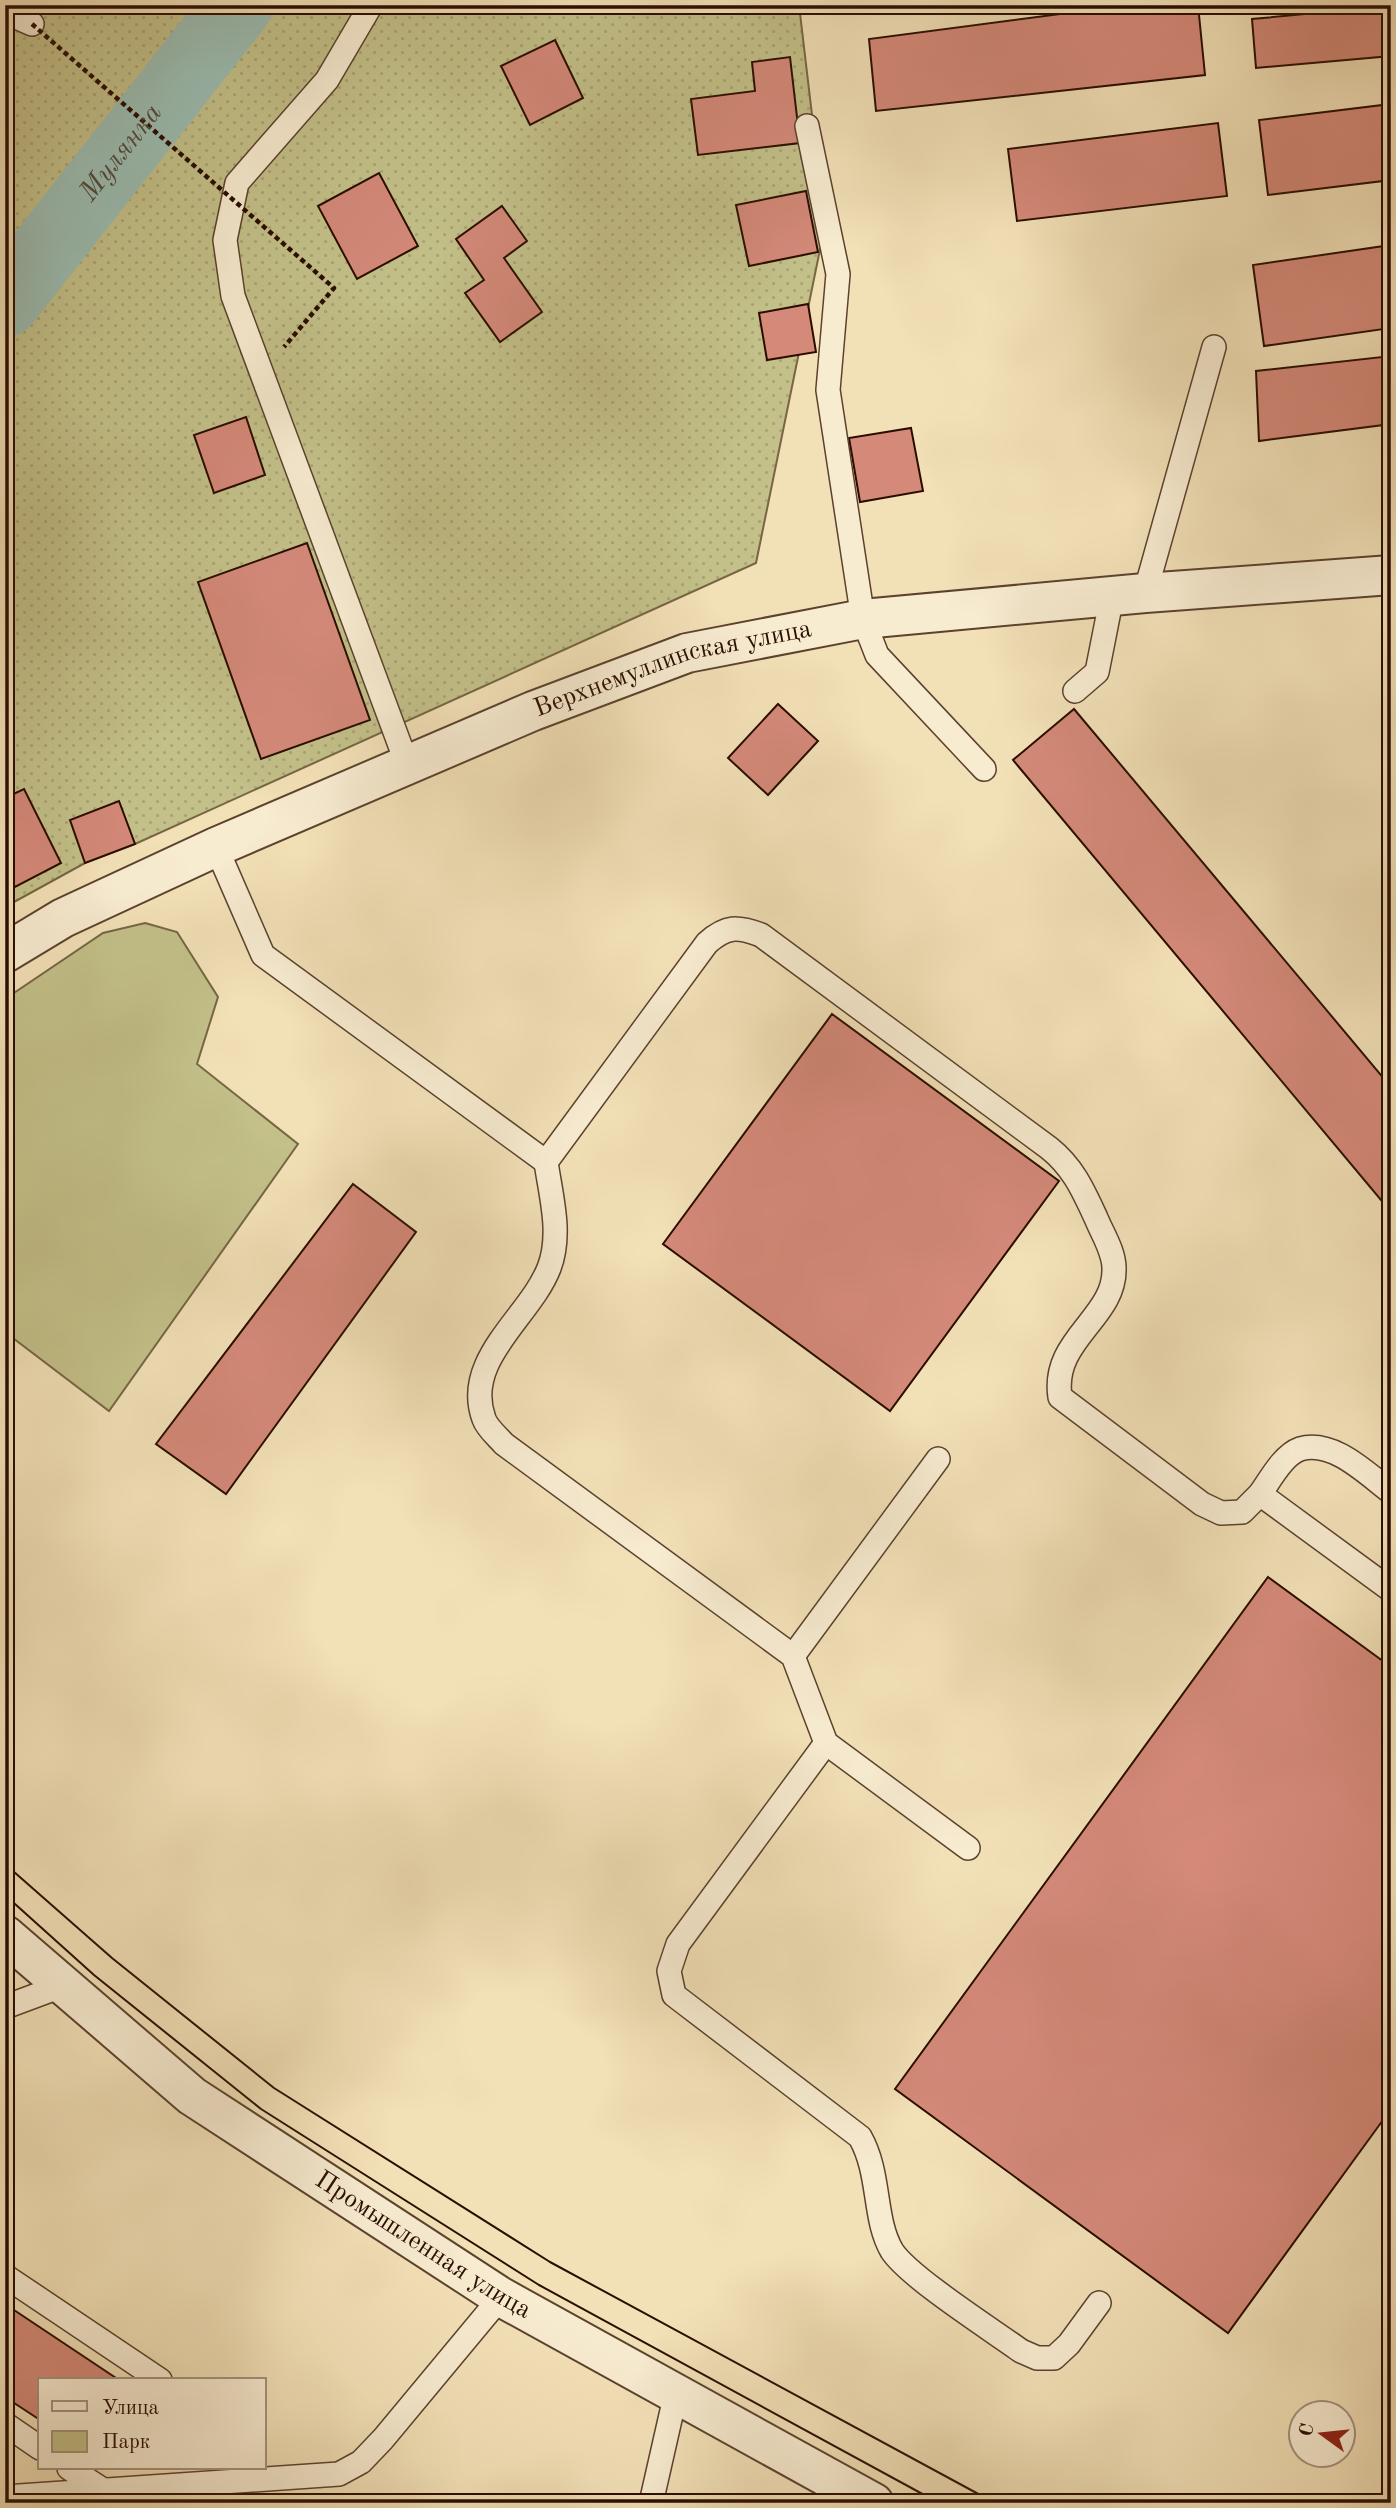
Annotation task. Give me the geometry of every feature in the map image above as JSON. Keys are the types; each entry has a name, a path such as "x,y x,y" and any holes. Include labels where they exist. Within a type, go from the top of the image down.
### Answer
{"street":[{"name":"Верхнемуллинская улица","path":"5,953 63,918 216,847 533,711 687,653 863,619 1129,594 1391,575"},
{"name":"Промышленная улица","path":"5,1935 192,2096 501,2297 874,2503"}],"lane":[{"path":"371,5 327,80 237,183 225,240 233,296 407,764"},
{"path":"5,12 32,24"},
{"path":"807,126 838,274 828,390 863,619 877,654 984,769"},
{"path":"1075,691 1097,672 1129,594 1214,347"},
{"path":"216,847 263,955 546,1162"},
{"path":"968,1848 826,1743 793,1656 505,1444 484,1421 480,1394 489,1356 535,1293 549,1268 555,1242 546,1162 707,943 723,929 740,927 761,935 1049,1147 1076,1175 1114,1267 1111,1286 1101,1305 1065,1354 1057,1378 1060,1397 1072,1409 1202,1504 1222,1513 1242,1512 1260,1494 1281,1465 1298,1450 1322,1449 1345,1458 1391,1492"},
{"path":"793,1656 938,1459"},
{"path":"1260,1494 1391,1590"},
{"path":"826,1743 678,1944 669,1971 674,1995 860,2137 871,2157 882,2222 892,2251 914,2273 1021,2351 1037,2358 1054,2358 1069,2344 1099,2303"},
{"path":"5,2007 64,1985"},
{"path":"5,2276 157,2378"},
{"path":"5,2497 103,2490 251,2474 339,2474 361,2462 501,2297"},
{"path":"651,2503 676,2393"},
{"path":"5,2424 38,2447"},
{"path":"72,2470 103,2490"}],"path":[{"path":"32,24 334,288 284,347"}],"green space":[{"path":"5,5 799,5 825,225 756,563 135,844 85,863 5,907"},
{"path":"145,923 177,932 218,997 197,1064 298,1144 109,1411 5,1332 5,999 103,933"}],"building":[{"path":"1129,5 1198,5 1205,75 876,111 869,39"},
{"path":"1391,6 1391,56 1256,68 1252,19"},
{"path":"555,40 583,98 530,125 501,66"},
{"path":"790,57 800,143 698,155 691,99 755,91 752,62"},
{"path":"1391,104 1391,180 1268,195 1259,120"},
{"path":"1218,123 1227,196 1017,221 1008,149"},
{"path":"379,173 418,246 357,279 318,206"},
{"path":"806,191 818,252 749,266 736,205"},
{"path":"502,206 527,241 504,258 542,312 500,342 465,293 484,280 456,239"},
{"path":"1391,245 1391,328 1264,346 1253,265"},
{"path":"808,304 816,352 767,360 759,313"},
{"path":"1391,356 1391,424 1259,441 1256,371"},
{"path":"246,417 265,475 214,493 194,435"},
{"path":"911,428 923,491 860,502 849,438"},
{"path":"307,543 370,720 261,759 198,582"},
{"path":"778,704 818,741 768,795 728,758"},
{"path":"1074,709 1391,1087 1391,1212 1013,760"},
{"path":"24,789 61,863 15,887 5,868 5,798"},
{"path":"119,801 135,844 85,863 70,820"},
{"path":"832,1014 1059,1181 890,1411 663,1244"},
{"path":"353,1184 416,1232 226,1494 156,1444"},
{"path":"1268,1577 1391,1667 1391,2109 1228,2333 895,2089"},
{"path":"5,2304 116,2378 38,2378 38,2419 5,2397"}],"waterway":[{"name":"Мулянка","path":"5,302 238,5"}],"tram line":[{"path":"5,1864 112,1958 274,2088 550,2262 995,2503"},
{"path":"5,1895 94,1975 261,2109 539,2285 939,2503"}]}
